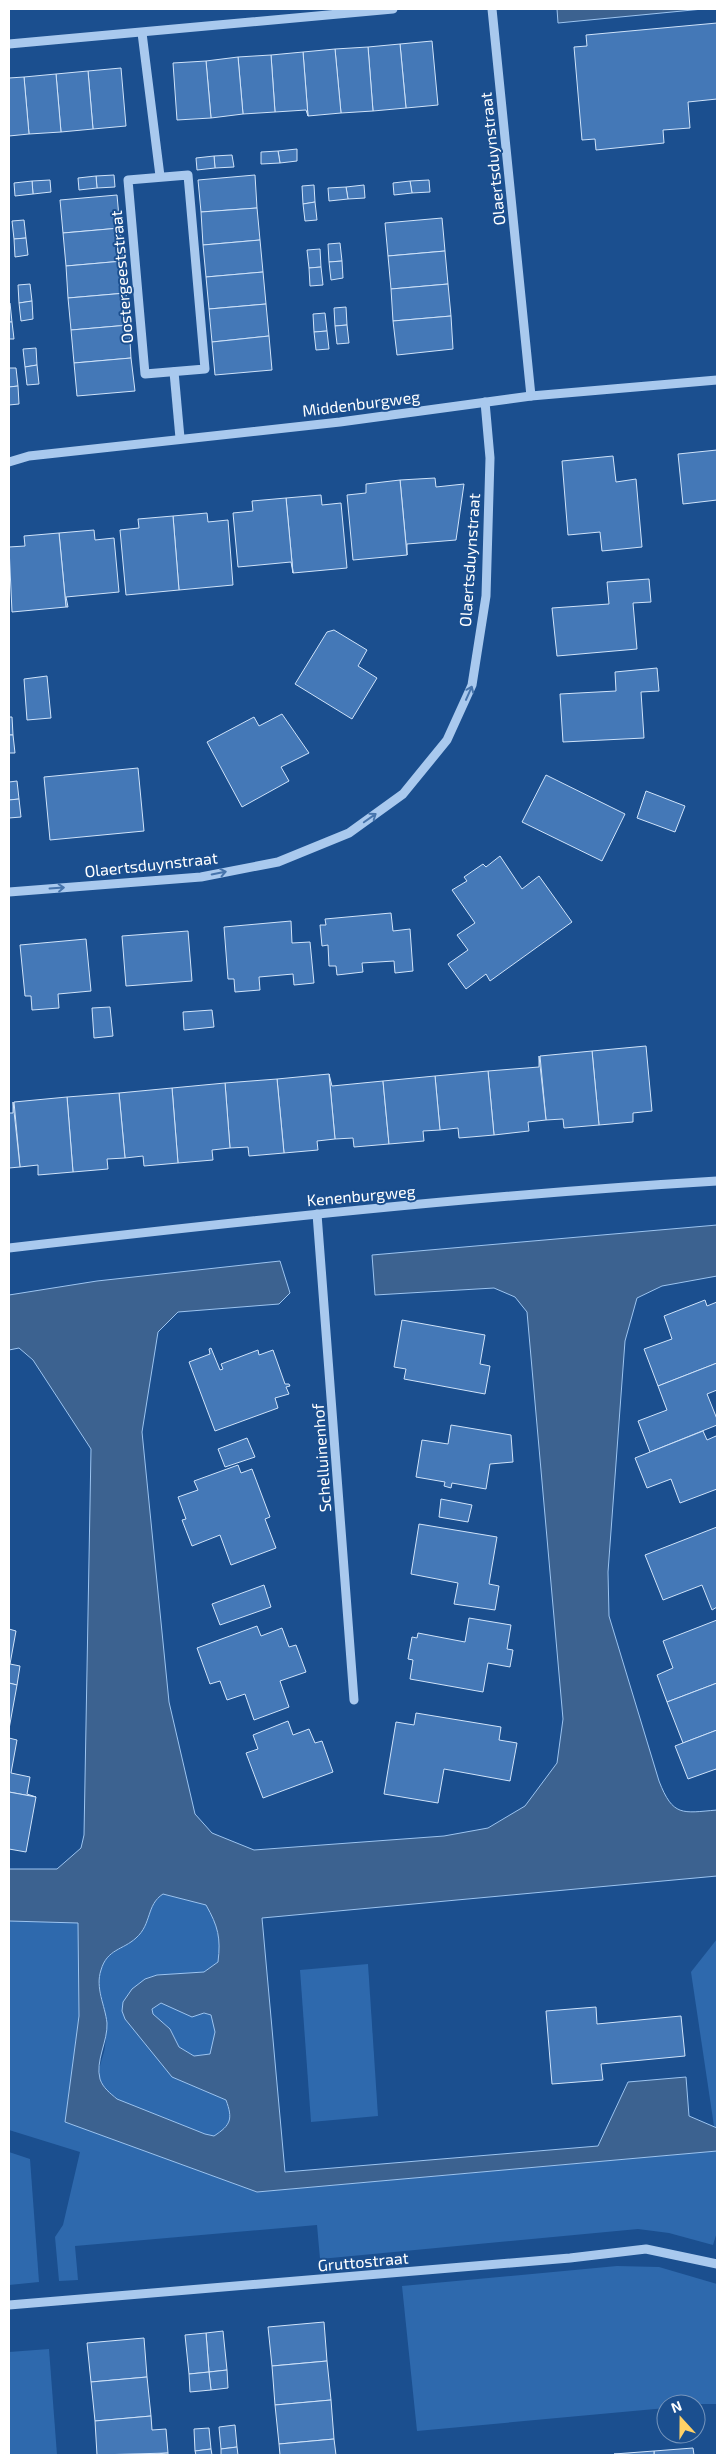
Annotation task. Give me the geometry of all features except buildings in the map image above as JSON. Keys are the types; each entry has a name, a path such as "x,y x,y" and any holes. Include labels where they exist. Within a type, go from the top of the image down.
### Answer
{"street":[{"path":"9,44 393,9"},
{"name":"Olaertsduynstraat","path":"492,9 531,396"},
{"path":"142,33 160,176"},
{"name":"Oostergeeststraat","path":"188,175 205,369 174,372 145,374 128,180 188,175"},
{"path":"174,372 180,438"},
{"name":"Middenburgweg","path":"9,462 30,456 180,438 340,422 531,396 717,380"},
{"name":"Olaertsduynstraat","path":"9,892 201,877 278,862 349,833 403,794 447,740 472,685 486,596 490,458 485,402"},
{"name":"Kenenburgweg","path":"9,1248 317,1214 606,1187 717,1181"},
{"name":"Schelluinenhof","path":"317,1214 354,1700"},
{"name":"Gruttostraat","path":"9,2305 540,2261 646,2249 717,2264"}],"shaded area":[{"path":"557,9 703,9 558,23"},
{"path":"717,1225 717,1276 662,1286 637,1298 625,1341 608,1572 609,1616 659,1781 669,1801 680,1810 695,1812 717,1810 717,1876 262,1918 285,2172 598,2146 628,2082 686,2077 689,2116 717,2128 717,2151 257,2192 65,2122 79,2016 78,1923 9,1921 9,1869 57,1869 81,1848 84,1835 91,1449 33,1360 19,1348 9,1350 9,1295 97,1281 280,1261 290,1293 279,1304 178,1312 158,1332 142,1432 169,1702 195,1814 212,1833 254,1850 444,1836 488,1828 525,1806 557,1763 563,1719 527,1312 515,1297 494,1288 375,1295 372,1255","holes":["163,1894 206,1905 218,1932 218,1962 204,1972 157,1975 145,1979 132,1989 123,2002 122,2011 125,2019 172,2077 226,2100 230,2117 229,2121 214,2136 117,2099 105,2088 100,2079 99,2065 107,2030 99,1983 101,1970 111,1954 131,1942 141,1933 151,1909","161,2003 192,2017 204,2013 211,2015 215,2032 210,2054 194,2056 179,2047 170,2029 153,2014 152,2009"]},
{"path":"163,1894 206,1905 218,1932 218,1962 204,1972 157,1975 145,1979 122,2011 125,2019 172,2077 226,2100 230,2117 229,2121 214,2136 117,2099 105,2088 100,2079 99,2070 106,2036 99,1983 101,1970 111,1954 131,1942 141,1933 154,1904"},
{"path":"9,1921 78,1922 79,2016 65,2122 257,2192 717,2151 717,2232 713,2245 669,2233 638,2229 320,2259 317,2225 75,2246 78,2280 59,2281 55,2237 63,2225 80,2152 9,2130"},
{"path":"717,1939 717,2128 714,2126 691,1972"},
{"path":"368,1964 378,2116 311,2122 300,1970"},
{"path":"161,2003 176,2009 212,2015 215,2032 210,2054 194,2056 179,2047 170,2029 153,2014 152,2009"},
{"path":"9,2152 30,2159 39,2282 9,2285"},
{"path":"617,2266 659,2267 717,2284 717,2404 706,2404 706,2394 656,2394 656,2409 417,2431 402,2286"},
{"path":"49,2349 57,2455 9,2455 9,2352"}]}
